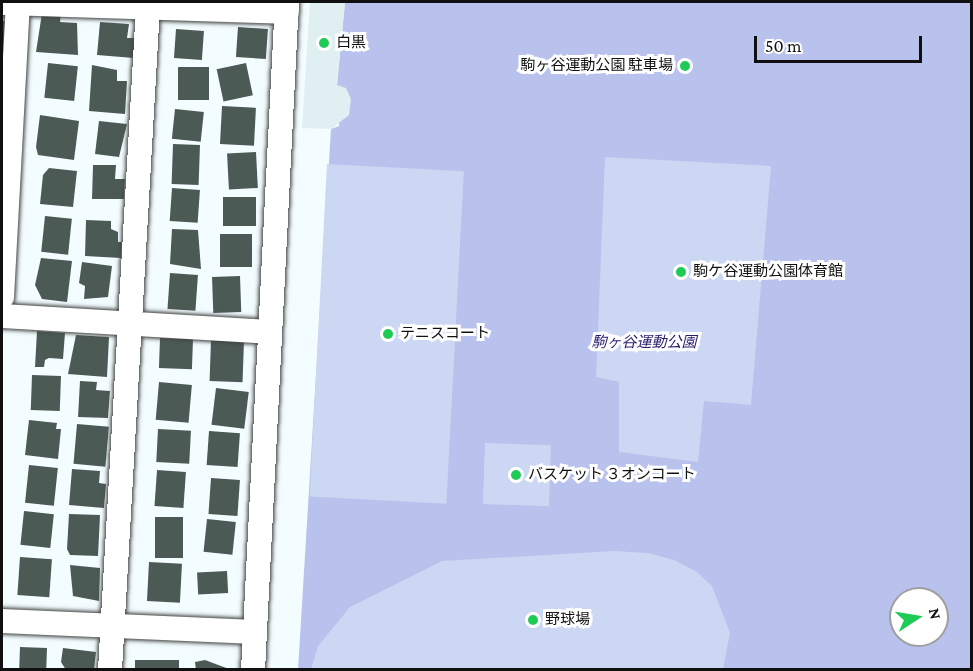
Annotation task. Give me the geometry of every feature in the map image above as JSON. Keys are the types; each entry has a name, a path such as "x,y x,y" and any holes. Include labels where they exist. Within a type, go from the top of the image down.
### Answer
{"street":[{"path":"2,297 10,3 148,7 287,7 253,669"},
{"path":"110,669 148,7"},
{"path":"2,316 130,321 270,332"},
{"path":"2,621 111,628 255,632"}],"green space":[{"name":"駒ヶ谷運動公園","path":"345,2 971,2 971,669 298,670 331,129 339,126 337,85"},
{"name":"駒ケ谷運動公園体育館","path":"605,157 771,166 751,405 704,401 698,462 619,452 619,382 596,377"},
{"name":"テニスコート","path":"327,164 464,171 446,504 310,497"},
{"name":"バスケット ３オンコート","path":"485,443 551,445 549,506 483,504"},
{"name":"野球場","path":"614,551 648,553 674,560 697,572 712,586 730,633 723,669 311,669 318,646 350,607 442,561"}],"shaded area":[{"name":"白黒","path":"310,2 345,2 337,85 346,88 351,99 349,115 331,129 302,128"}],"building":[{"path":"42,13 61,14 60,22 77,23 78,55 36,52"},
{"path":"2,21 7,21 4,54 2,54"},
{"path":"100,22 129,24 127,38 136,38 134,58 97,55"},
{"path":"238,27 268,29 266,59 236,57"},
{"path":"176,29 204,31 202,60 174,58"},
{"path":"48,63 78,66 74,101 44,98"},
{"path":"246,63 253,95 224,102 217,69"},
{"path":"92,65 117,70 117,81 127,81 125,114 89,111"},
{"path":"178,67 209,67 209,100 178,100"},
{"path":"222,106 256,108 254,146 220,144"},
{"path":"175,109 204,112 201,142 172,139"},
{"path":"40,115 79,121 74,160 38,155 36,147"},
{"path":"99,121 127,124 119,157 95,154"},
{"path":"173,144 200,145 199,185 172,184"},
{"path":"256,152 258,188 229,189 227,154"},
{"path":"93,165 116,165 115,179 125,179 124,199 92,199"},
{"path":"49,168 77,171 73,207 40,204 43,175"},
{"path":"172,188 200,190 198,223 170,221"},
{"path":"223,197 256,197 256,226 223,226"},
{"path":"45,216 72,219 68,255 41,252"},
{"path":"86,220 111,221 111,229 118,232 118,242 122,242 121,258 85,256"},
{"path":"172,229 198,230 201,269 170,264"},
{"path":"220,234 252,234 252,267 220,267"},
{"path":"41,258 72,261 67,302 42,299 35,285"},
{"path":"82,262 112,266 108,297 84,299 85,286 79,283"},
{"path":"170,273 198,275 195,311 167,309"},
{"path":"240,276 241,312 213,313 212,277"},
{"path":"37,331 65,333 63,359 49,358 45,360 44,367 35,367"},
{"path":"76,335 109,337 107,377 68,374"},
{"path":"160,338 193,339 192,369 159,368"},
{"path":"211,340 244,341 243,382 210,381"},
{"path":"32,375 61,376 60,411 31,410"},
{"path":"80,381 97,382 96,390 110,391 108,418 78,417"},
{"path":"159,382 192,385 189,423 156,420"},
{"path":"216,388 249,392 244,429 211,425"},
{"path":"29,420 57,423 56,429 61,429 58,459 25,455"},
{"path":"77,424 109,427 105,467 74,464"},
{"path":"158,429 191,431 189,464 156,462"},
{"path":"209,431 240,433 238,467 207,465"},
{"path":"29,465 58,468 54,506 25,503"},
{"path":"72,469 100,471 99,483 106,484 104,508 69,505"},
{"path":"157,470 186,472 183,508 154,506"},
{"path":"211,478 240,480 237,516 208,514"},
{"path":"24,511 54,514 50,548 20,545"},
{"path":"69,514 100,515 98,556 70,555 67,549"},
{"path":"155,517 183,517 183,558 155,558"},
{"path":"207,519 236,522 232,555 204,552"},
{"path":"20,557 52,559 49,597 17,595"},
{"path":"149,562 182,564 180,603 147,601"},
{"path":"70,565 100,568 99,601 73,596"},
{"path":"227,571 228,593 198,595 197,573"},
{"path":"20,647 47,648 46,670 19,670"},
{"path":"63,648 96,652 94,670 66,670 61,662"},
{"path":"135,660 179,660 179,670 135,670"},
{"path":"205,660 229,670 196,670 195,662"}],"place":[{"name":"白黒","path":"324,43"},
{"name":"駒ヶ谷運動公園 駐車場","path":"685,66"},
{"name":"駒ケ谷運動公園体育館","path":"681,272"},
{"name":"テニスコート","path":"388,334"},
{"name":"バスケット ３オンコート","path":"516,475"},
{"name":"野球場","path":"533,620"}]}
